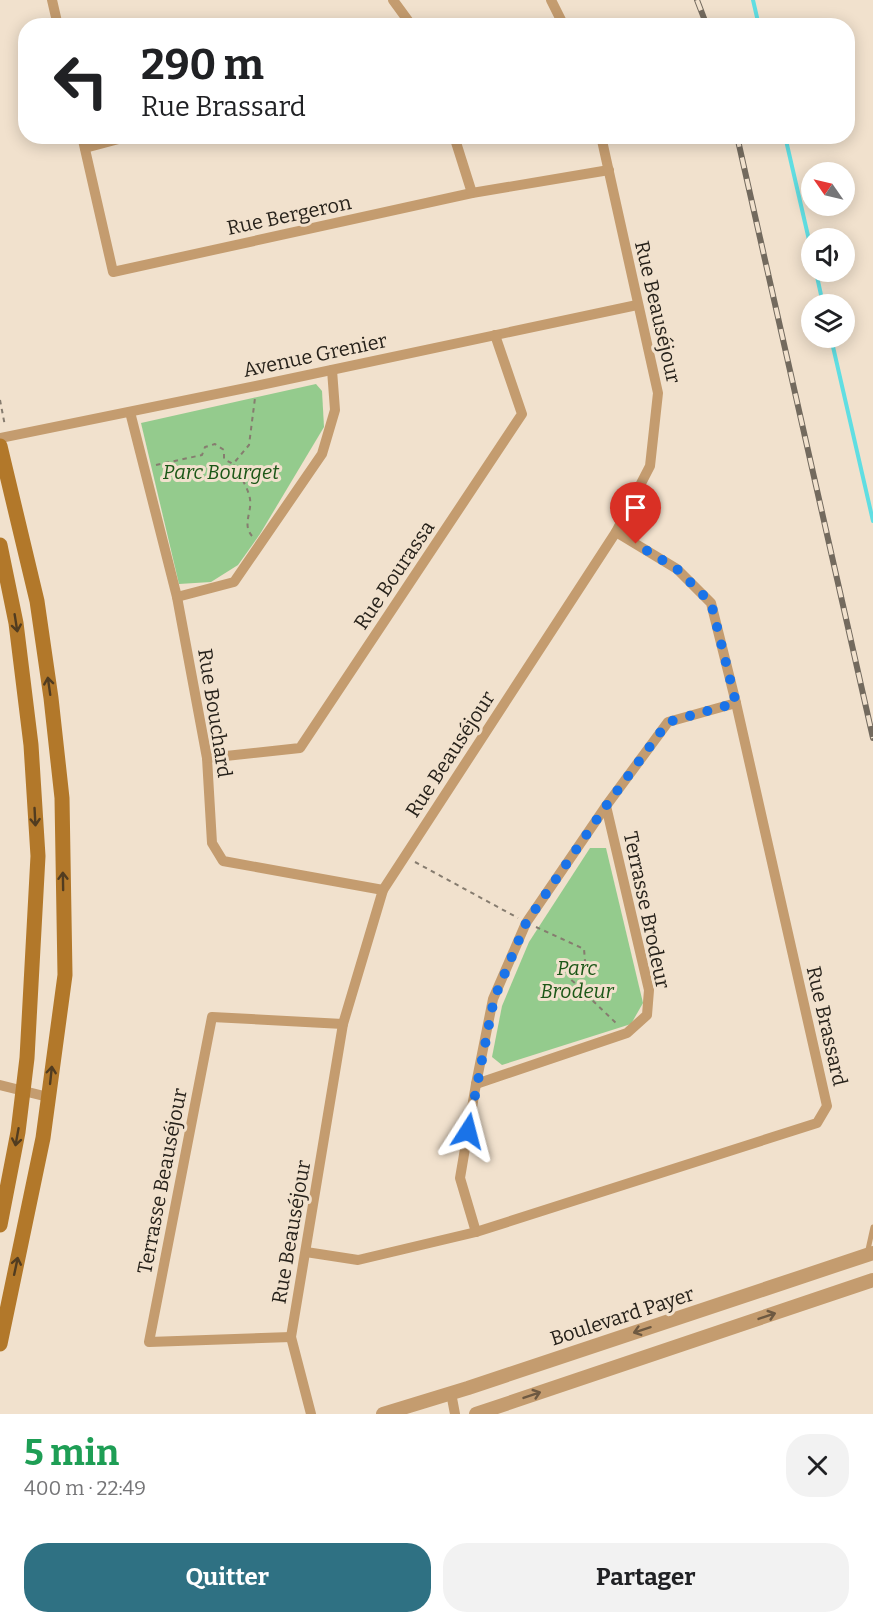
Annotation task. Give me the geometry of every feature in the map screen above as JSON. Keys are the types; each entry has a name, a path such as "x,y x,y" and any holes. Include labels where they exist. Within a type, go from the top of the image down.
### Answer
{"main road":[{"path":"0,447 37,601 51,698 62,798 65,975 43,1138 0,1344"},
{"path":"0,545 16,623 31,745 38,856 27,1058 18,1132 0,1225"}],"street":[{"path":"52,0 56,18"},
{"path":"393,0 406,18"},
{"path":"551,0 560,18"},
{"name":"Rue Bergeron","path":"84,144 113,272 472,193 609,170"},
{"path":"457,144 472,193"},
{"name":"Rue Beauséjour","path":"311,1414 291,1337 343,1024 382,890 616,532 650,466 658,393 603,144"},
{"name":"Avenue Grenier","path":"0,438 637,305"},
{"name":"Rue Bourassa","path":"207,758 300,748 522,414 495,335"},
{"path":"177,597 234,582 261,546 322,454 335,410 332,370"},
{"name":"Rue Bouchard","path":"130,412 177,597 207,758 212,843 223,861 382,890"},
{"name":"Rue Brassard","path":"306,1252 358,1260 476,1232 817,1123 827,1106 736,703 711,603 677,569 616,532"},
{"path":"476,1232 460,1178 476,1084 494,999 526,923 606,806 668,722 736,703"},
{"name":"Terrasse Brodeur","path":"476,1084 627,1033 647,1015 649,990 606,806"},
{"name":"Terrasse Beauséjour","path":"291,1337 149,1342 212,1017 343,1024"},
{"path":"0,1085 48,1097"},
{"name":"Boulevard Payer","path":"383,1414 870,1254"},
{"path":"851,1260 858,1285"},
{"path":"476,1414 873,1280"},
{"path":"452,1393 455,1414"}],"lane":[{"path":"870,1254 873,1227"}],"path":[{"path":"233,464 249,445 256,386"},
{"path":"144,467 202,455 205,447 215,444 224,450 225,459 233,464 250,498 248,531 261,546"},
{"path":"404,856 526,923 584,949 585,961 570,979 581,988 582,1000 591,999 627,1033"}],"green space":[{"name":"Parc Bourget","path":"316,384 322,391 324,427 260,534 238,565 211,582 179,584 141,423"},
{"name":"Parc Brodeur","path":"590,848 606,848 643,1003 631,1024 502,1065 492,1057 502,1006 529,942"}],"waterway":[{"path":"753,0 757,18"},
{"path":"787,144 806,228"},
{"path":"818,282 821,294"},
{"path":"833,348 873,521"}],"railway":[{"path":"697,0 704,18"},
{"path":"739,144 873,738"}],"route":[{"path":"468,1131 494,999 526,923 606,806 668,722 736,703 711,603 677,569 636,544"}]}
